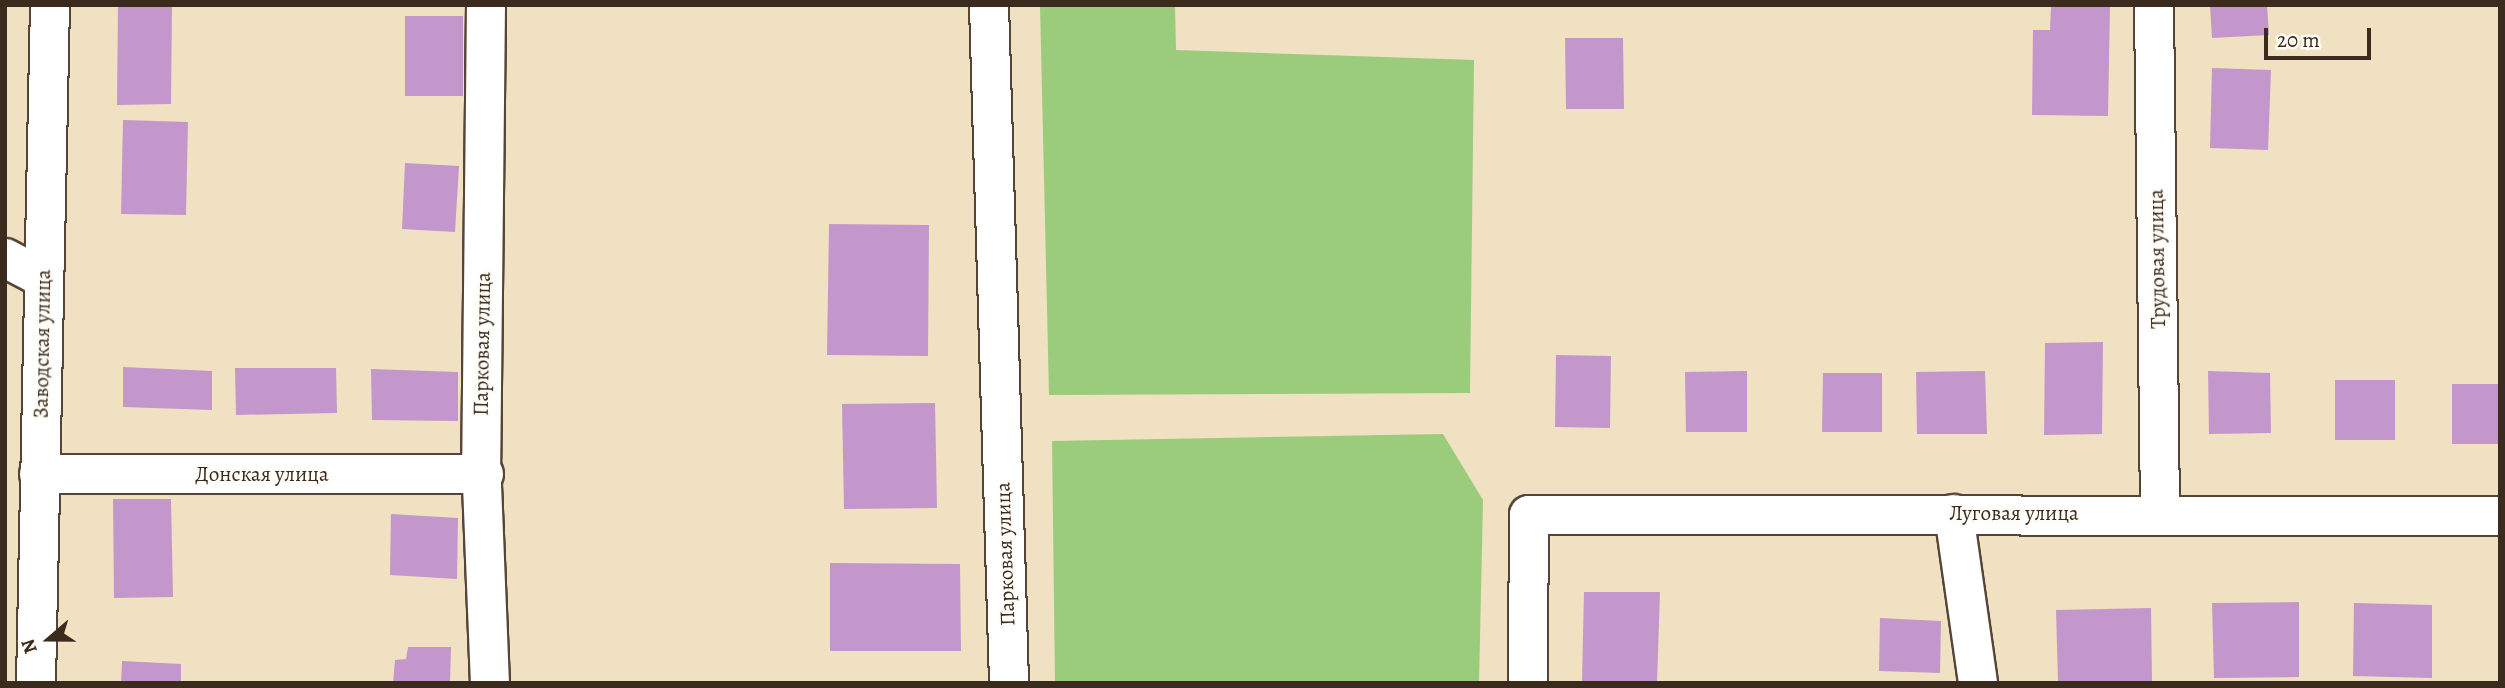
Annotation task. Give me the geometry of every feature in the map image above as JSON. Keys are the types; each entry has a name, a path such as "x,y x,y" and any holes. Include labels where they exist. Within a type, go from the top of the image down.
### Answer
{"street":[{"name":"Заводская улица","path":"36,683 50,5"},
{"name":"Парковая улица","path":"486,5 484,474 490,683"},
{"name":"Парковая улица","path":"989,5 1009,683"},
{"name":"Трудовая улица","path":"2154,5 2160,513"},
{"path":"5,258 43,278"},
{"name":"Донская улица","path":"39,474 484,474"},
{"name":"Луговая улица","path":"1528,683 1529,515 2160,513 2500,516"},
{"path":"1954,514 1978,683"}],"green space":[{"path":"1040,5 1175,5 1176,50 1474,60 1470,393 1049,395"},
{"path":"1443,434 1483,500 1479,683 1055,683 1052,441"}],"building":[{"path":"118,5 172,5 171,104 117,105"},
{"path":"2051,5 2110,5 2108,116 2032,115 2033,30 2050,30"},
{"path":"2210,5 2267,5 2269,35 2212,38"},
{"path":"405,16 463,16 463,96 405,96"},
{"path":"1565,38 1623,38 1624,109 1566,109"},
{"path":"2212,68 2271,70 2268,150 2210,148"},
{"path":"123,120 188,122 186,215 121,214"},
{"path":"405,163 459,166 455,232 402,229"},
{"path":"829,224 929,225 928,356 827,355"},
{"path":"2103,342 2102,434 2044,435 2045,343"},
{"path":"1556,355 1611,356 1610,428 1555,427"},
{"path":"123,367 212,371 212,410 123,407"},
{"path":"235,368 336,368 337,413 236,415"},
{"path":"371,369 458,372 458,421 372,420"},
{"path":"1747,371 1747,432 1686,432 1685,372"},
{"path":"1985,371 1987,434 1917,434 1916,372"},
{"path":"2208,371 2270,373 2271,433 2209,434"},
{"path":"1823,373 1882,373 1882,432 1822,432"},
{"path":"2335,380 2395,380 2395,440 2335,440"},
{"path":"2452,384 2500,384 2500,444 2452,444"},
{"path":"935,403 937,508 844,509 842,404"},
{"path":"113,499 171,499 173,597 114,598"},
{"path":"391,514 458,518 457,579 390,575"},
{"path":"830,563 960,564 961,651 830,651"},
{"path":"1584,592 1660,592 1657,683 1582,682"},
{"path":"2299,602 2299,677 2214,678 2212,603"},
{"path":"2354,603 2432,605 2432,678 2353,676"},
{"path":"2151,608 2152,683 2058,681 2056,610"},
{"path":"1880,618 1941,621 1940,673 1879,671"},
{"path":"408,647 451,647 450,683 393,683 395,660 406,659"},
{"path":"122,661 181,664 181,683 121,683"}]}
